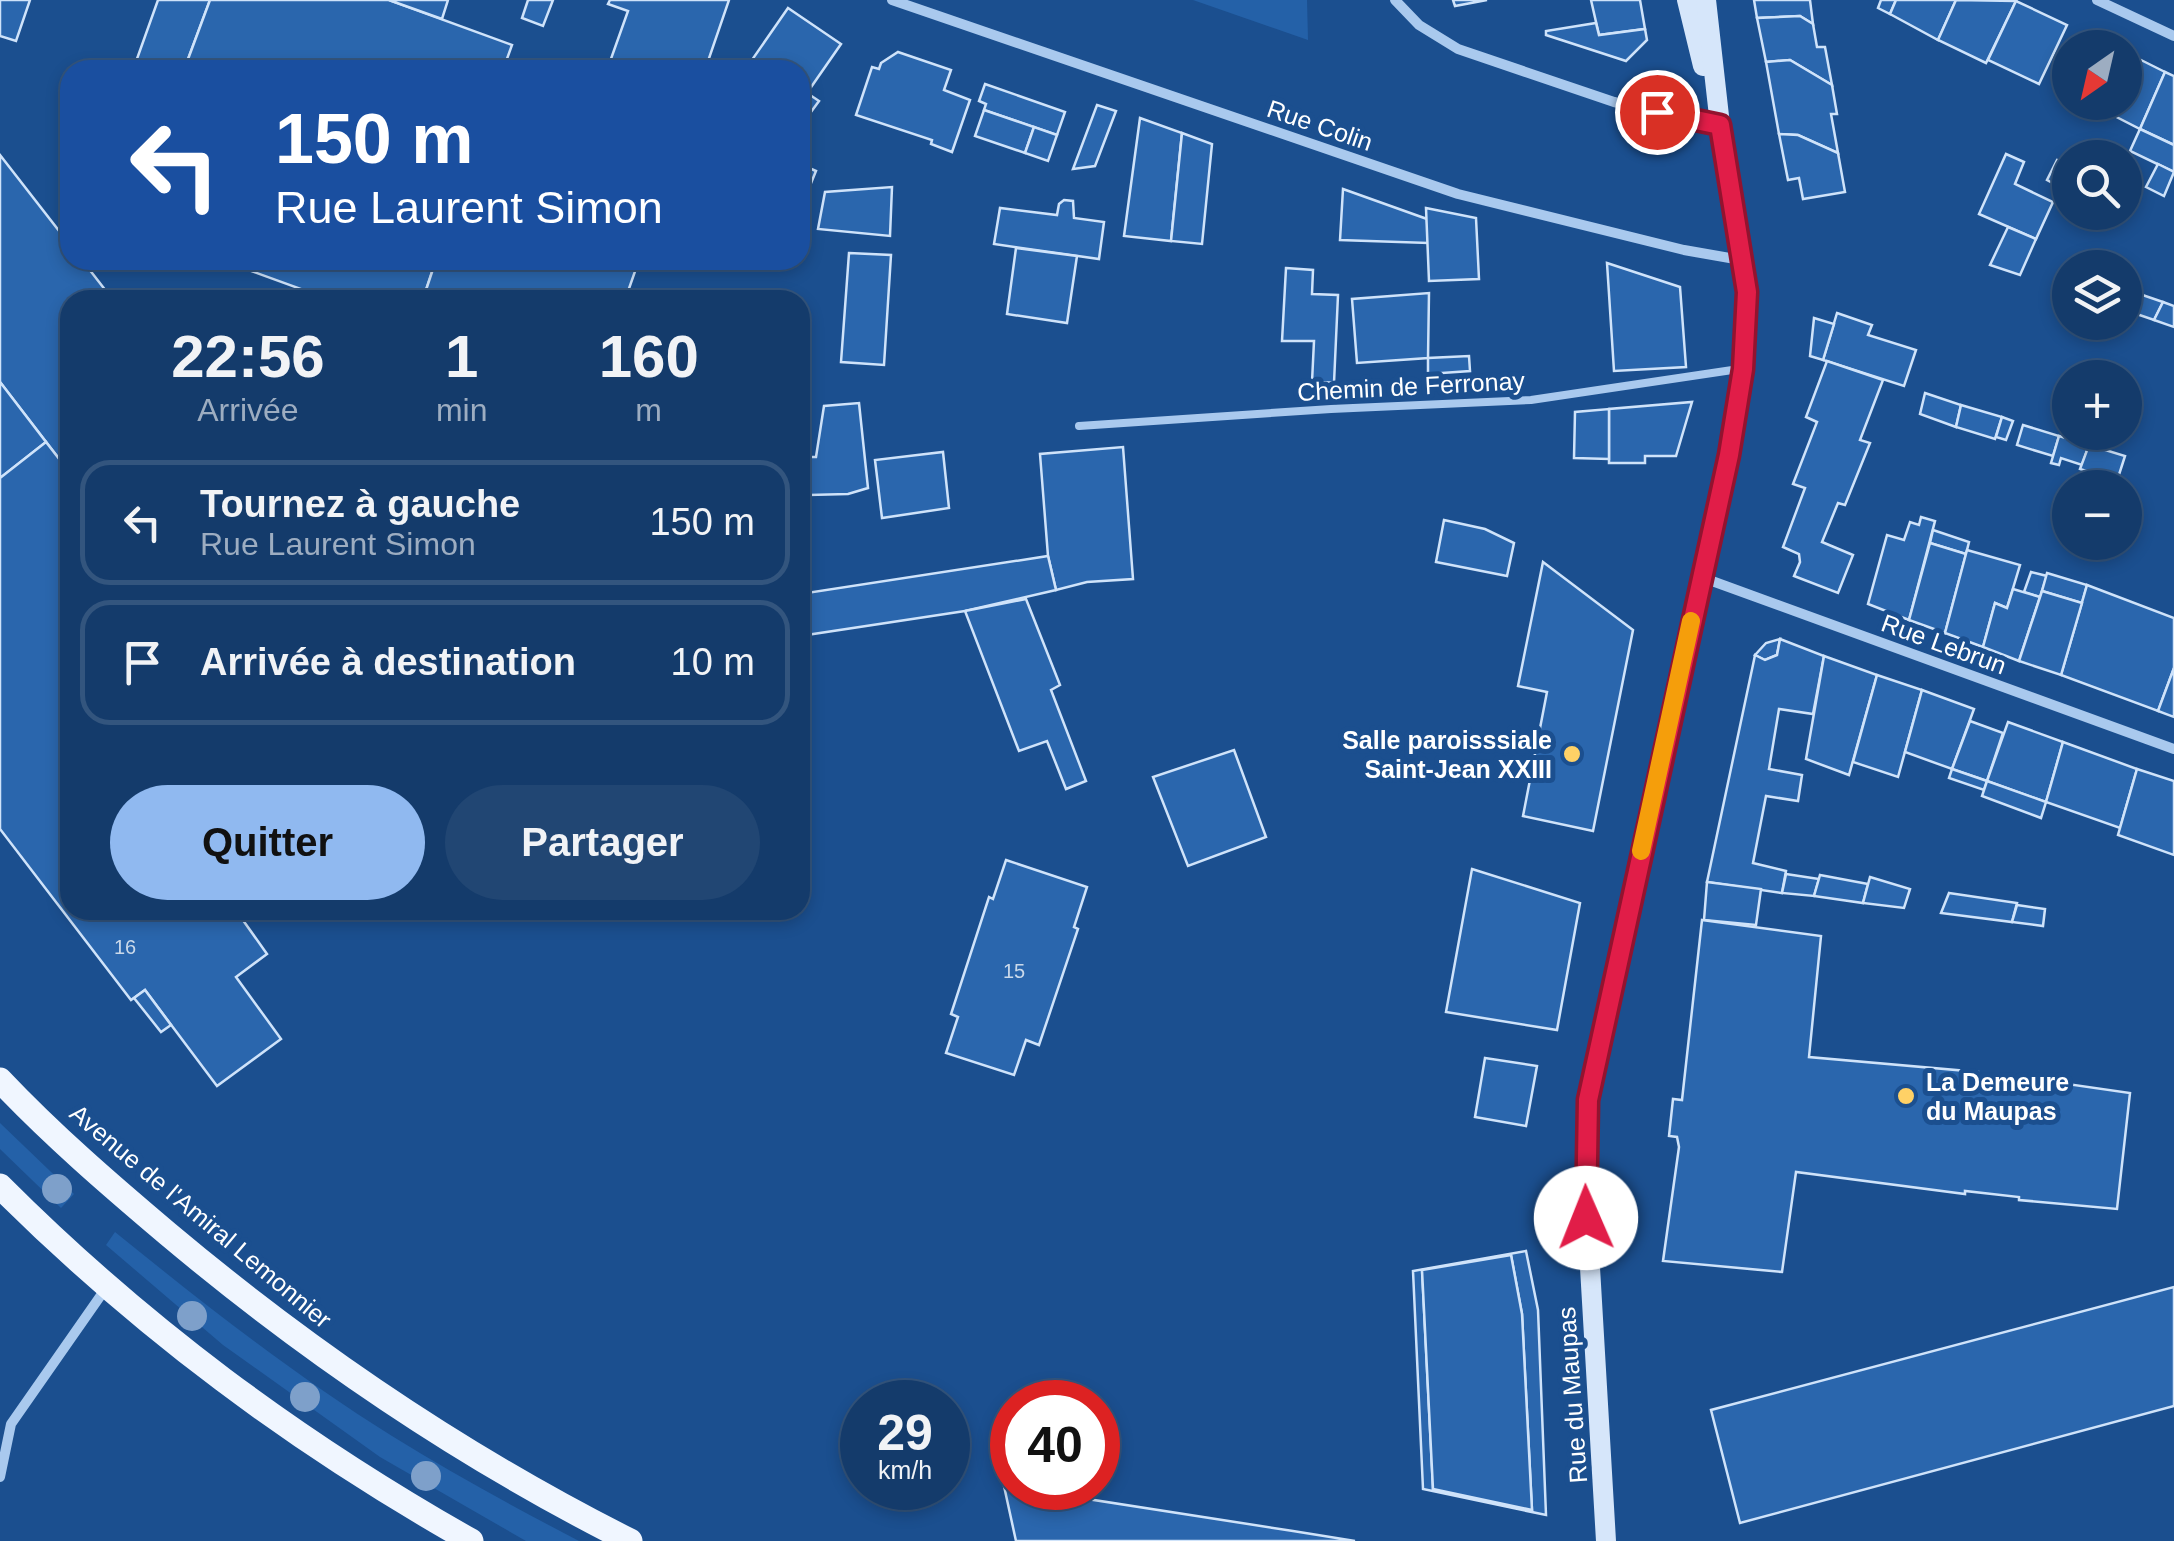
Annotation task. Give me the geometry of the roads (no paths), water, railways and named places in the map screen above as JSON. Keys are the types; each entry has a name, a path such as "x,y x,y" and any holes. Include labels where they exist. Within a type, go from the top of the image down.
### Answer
{"main road":[{"name":"Avenue de l'Amiral Lemonnier","path":"0,1080 125,1198 243,1296 339,1368 481,1461 630,1541"},
{"path":"0,1186 106,1288 278,1422 402,1502 471,1541"}],"street":[{"name":"Rue Colin","path":"892,0 1458,194 1684,250 1743,260"},
{"path":"1395,0 1420,24 1458,48 1614,102 1720,125"},
{"name":"Rue du Maupas","path":"1687,0 1720,125"},
{"name":"Rue du Maupas","path":"1606,1541 1586,1218 1588,1100 1729,455 1748,310 1706,0"},
{"path":"2098,0 2174,36"},
{"name":"Rue Lebrun","path":"1701,577 2174,749"},
{"path":"0,1476 6,1423 106,1288"}],"lane":[{"name":"Chemin de Ferronay","path":"1079,426 1331,408 1531,400 1743,369"}],"place":[{"name":"Salle paroisssiale Saint-Jean XXIII","path":"1572,754"},
{"name":"La Demeure du Maupas","path":"1906,1096"}]}
